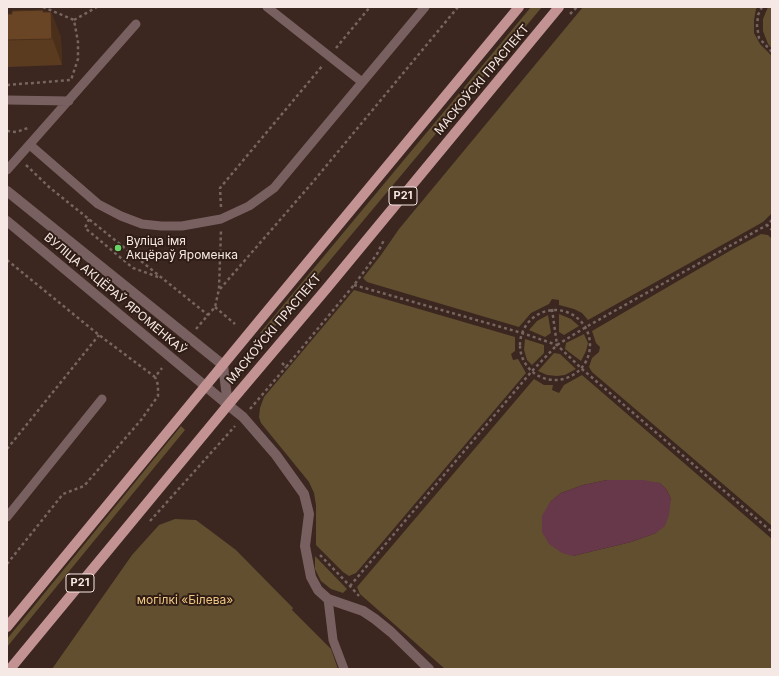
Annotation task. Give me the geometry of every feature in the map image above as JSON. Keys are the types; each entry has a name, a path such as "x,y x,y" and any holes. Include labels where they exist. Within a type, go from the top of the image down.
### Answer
{"main road":[{"name":"МАСКОЎСКІ ПРАСПЕКТ","path":"7,627 519,7"},
{"name":"МАСКОЎСКІ ПРАСПЕКТ","path":"10,669 228,404 332,282 559,7"}],"street":[{"name":"ВУЛІЦА АКЦЁРАЎ ЯРОМЕНКАЎ","path":"7,191 223,365"},
{"name":"ВУЛІЦА АКЦЁРАЎ ЯРОМЕНКАЎ","path":"7,221 243,417 276,455 304,494 309,514 305,546 311,577 318,590 328,599"},
{"path":"223,365 228,404"},
{"path":"328,599 363,612 375,619 391,632 429,669"}],"lane":[{"path":"267,7 362,82"},
{"path":"30,145 98,204 121,216 142,224 161,226 182,226 221,219 249,206 274,188 425,7"},
{"path":"7,170 136,24"},
{"path":"7,100 69,100"},
{"path":"7,517 102,399"},
{"path":"328,599 333,640 344,669"}],"path":[{"path":"43,7 74,20"},
{"path":"74,20 97,7"},
{"path":"193,332 215,307 219,289 221,219 220,188 370,7"},
{"path":"219,289 312,183 458,7"},
{"path":"762,7 757,21 759,38 772,52"},
{"path":"7,85 71,80 78,59 78,42 74,20"},
{"path":"7,131 16,132 33,126"},
{"path":"18,158 89,219 208,315"},
{"path":"89,219 85,228 133,268 163,279"},
{"path":"350,586 532,371 557,345 586,327 767,225 772,220"},
{"path":"767,225 772,230"},
{"path":"145,527 243,417 354,285 377,254"},
{"path":"7,260 99,335 155,377 158,385 158,396 141,420 84,486 63,494 7,564"},
{"path":"354,285 522,333 557,345 582,369 772,532"},
{"path":"215,307 235,324"},
{"path":"552,309 557,345"},
{"path":"552,309 570,312 579,318 586,327 590,337 588,359 582,369 562,380 551,380 540,377 524,362 520,351 522,333 529,320 538,314 552,309"},
{"path":"7,449 99,335"},
{"path":"282,363 286,366"},
{"path":"155,377 162,368"},
{"path":"158,396 161,400"},
{"path":"214,443 218,446"},
{"path":"305,546 316,551 360,598"}],"green space":[{"path":"531,7 542,7 265,338 260,333"},
{"path":"583,7 758,7 756,9 754,20 754,33 760,44 772,56 772,213 763,222 588,320 582,313 559,305 559,300 552,299 549,304 531,313 519,327 367,282 363,278 399,229"},
{"path":"768,7 772,7 772,49 768,44 763,31 763,19"},
{"path":"761,234 768,235 772,239 772,526 592,372 589,367 592,358 599,352 600,347 596,343 592,331"},
{"path":"354,290 515,337 515,351 511,354 513,360 518,359 526,373 356,573 349,576 316,545 316,505 314,493 309,482 261,423 259,417 260,408 264,397"},
{"path":"559,314 571,319 579,326 564,335 559,332"},
{"path":"548,315 551,333 545,337 529,330 537,321"},
{"path":"584,334 588,343 581,361 565,349 566,343"},
{"path":"525,339 544,345 544,353 532,365 527,360 524,350"},
{"path":"554,353 560,354 576,369 565,375 557,376 547,375 538,371"},
{"path":"582,375 772,539 772,669 445,669 360,594 357,587 534,379 544,385 553,385 552,390 559,393 564,385","holes":["607,480 660,483 667,490 671,499 656,533 631,542 573,556 550,502 561,493 583,485"]},
{"path":"181,426 185,430 7,647 7,639"},
{"name":"могілкі «Білева»","path":"175,519 196,520 236,550 331,649 338,669 52,669 132,555 159,525"},
{"path":"315,556 347,589 343,593 331,589 321,581 315,569"}],"shaded area":[{"path":"607,480 643,480 660,483 667,490 671,499 669,515 665,526 656,533 631,542 573,556 562,553 549,544 542,532 542,516 550,502 561,493 583,485"}],"building":[{"path":"43,10 43,12 51,12 52,39 7,40 7,14 12,14 12,11"}],"place":[{"name":"Вуліца імя Акцёраў Яроменка","path":"118,248"}]}
